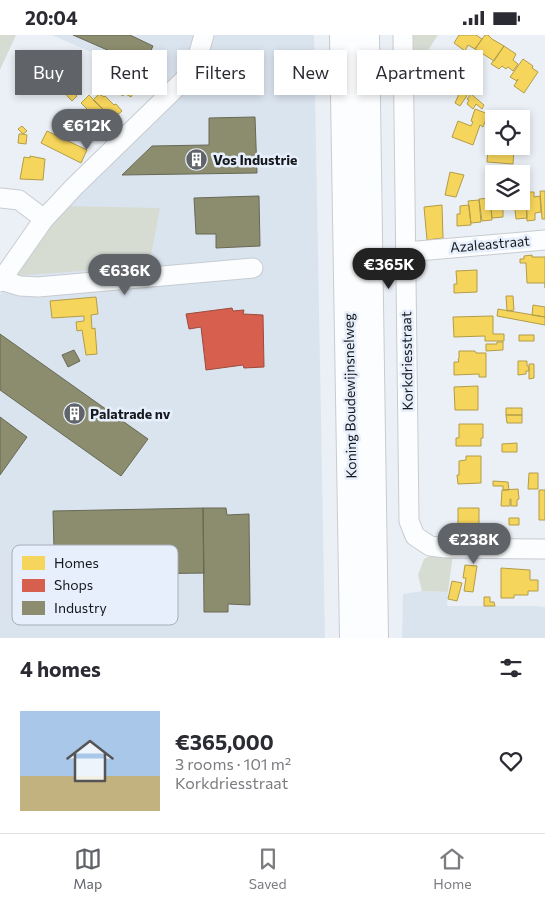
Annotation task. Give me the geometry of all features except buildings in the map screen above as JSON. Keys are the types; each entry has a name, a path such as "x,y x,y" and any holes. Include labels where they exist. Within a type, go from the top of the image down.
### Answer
{"highway":[{"name":"Koning Boudewijnsnelweg","path":"344,35 354,638"},
{"name":"Koning Boudewijnsnelweg","path":"365,35 374,638"}],"street":[{"path":"204,35 198,56 184,80 74,187 44,219 1,281 20,286 38,287 253,268"},
{"name":"Korkdriesstraat","path":"403,35 408,521 415,536 430,546 446,548 545,549"},
{"path":"0,198 18,200 44,219"},
{"name":"Azaleastraat","path":"406,251 545,239"}],"shaded area":[{"path":"0,35 16,35 0,70"},
{"path":"52,35 196,35 190,50 177,50 177,74 167,85 167,50 92,50 92,52"},
{"path":"211,35 314,35 314,50 274,50 274,95 315,95 325,638 0,638 0,295 68,206 161,95 167,95 167,88 177,76 177,95 264,95 264,50 198,50"},
{"path":"408,35 438,35 428,50 408,50"},
{"path":"68,206 160,208 149,266 13,276 43,231"},
{"path":"433,554 453,554 448,592 422,591 418,575 424,559"},
{"path":"422,591 448,592 447,606 545,607 545,638 402,638 403,594"}],"place":[{"name":"Vos Industrie","path":"197,160"},
{"name":"Palatrade nv","path":"74,414"}]}
